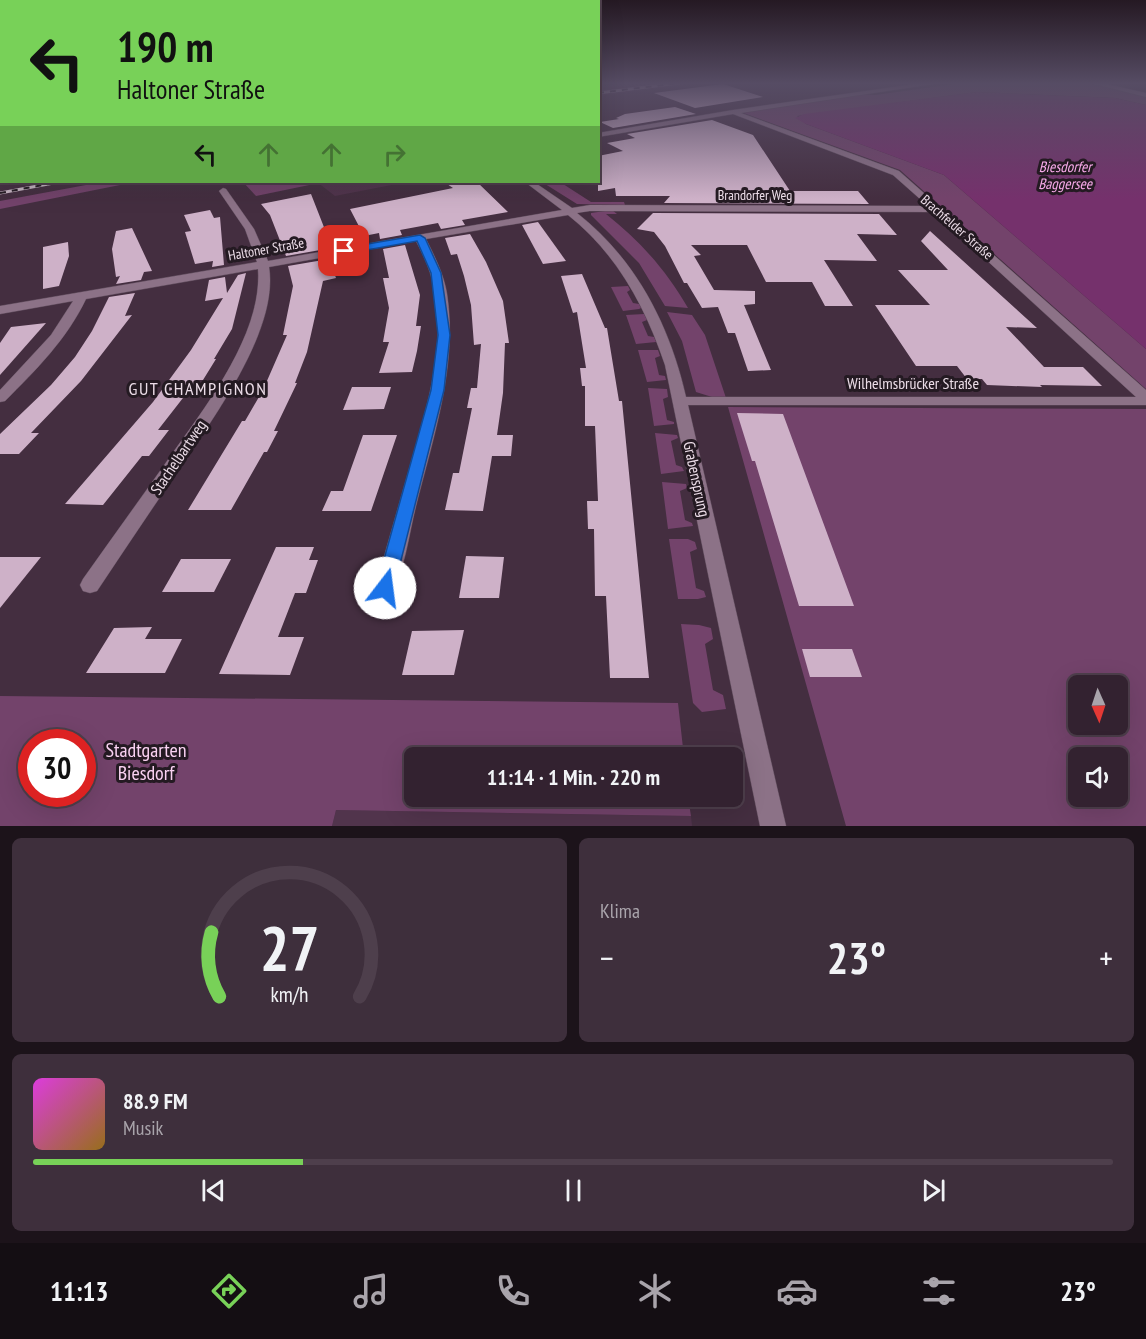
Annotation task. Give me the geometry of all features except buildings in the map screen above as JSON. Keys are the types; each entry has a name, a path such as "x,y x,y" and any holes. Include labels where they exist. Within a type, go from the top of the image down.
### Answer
{"street":[{"path":"600,135 677,122"},
{"name":"Brachfelder Straße","path":"759,122 890,169 1146,400"},
{"name":"Grabensprung","path":"531,183 590,226 625,265 640,290 666,345 773,826"},
{"name":"Stachelbartweg","path":"90,585 218,399 243,352 258,316 264,273 262,265 254,238 224,191"},
{"name":"Brandorfer Weg","path":"573,212 590,208 936,209"},
{"name":"Haltoner Straße","path":"0,310 573,212"},
{"path":"385,588 438,390 443,350 440,292 436,273 420,238"},
{"path":"0,398 51,343 81,296"},
{"name":"Wilhelmsbrücker Straße","path":"680,402 1146,400"}],"shaded area":[{"path":"318,183 402,183 335,196"},
{"path":"336,810 691,816 692,826 332,826"}],"green space":[{"path":"767,122 803,122 944,175 1146,349 1146,389 900,170"},
{"path":"97,183 130,183 0,209 0,201"},
{"path":"244,183 319,183 256,196"},
{"path":"544,183 562,183 591,202 624,202 625,205 577,204"},
{"path":"612,210 617,214 606,214 652,257 688,308 665,306 639,263 591,215 591,213"},
{"path":"628,286 630,290 627,292 633,303 639,304 641,308 623,311 611,287"},
{"path":"667,312 692,315 705,335 726,398 696,392 682,341"},
{"path":"644,314 647,320 642,322 648,336 654,337 656,342 636,344 626,315"},
{"path":"638,350 658,350 660,356 655,358 659,375 665,376 666,380 647,382"},
{"path":"648,388 667,389 668,397 663,399 667,420 674,424 654,426"},
{"path":"728,407 1146,409 1146,826 846,826"},
{"path":"655,433 677,435 678,438 671,441 676,465 682,467 684,471 661,474"},
{"path":"662,482 686,484 687,488 680,491 685,520 693,526 668,529"},
{"path":"669,539 688,539 695,542 697,549 690,552 696,588 704,591 706,597 678,599"},
{"path":"681,624 711,628 713,639 705,644 713,690 723,695 726,709 702,712 693,703"},
{"name":"Stadtgarten Biesdorf","path":"0,696 678,703 683,747 404,747 404,807 690,807 691,816 336,810 332,826 0,826"}],"water":[{"name":"Biesdorfer Baggersee","path":"802,122 1146,122 1146,349 944,175"}],"railway":[{"path":"0,193 54,183"}],"district":[{"name":"GUT CHAMPIGNON","path":"198,389"}],"route":[{"path":"344,251 420,238 436,273 440,292 444,335 438,390 385,588"}]}
